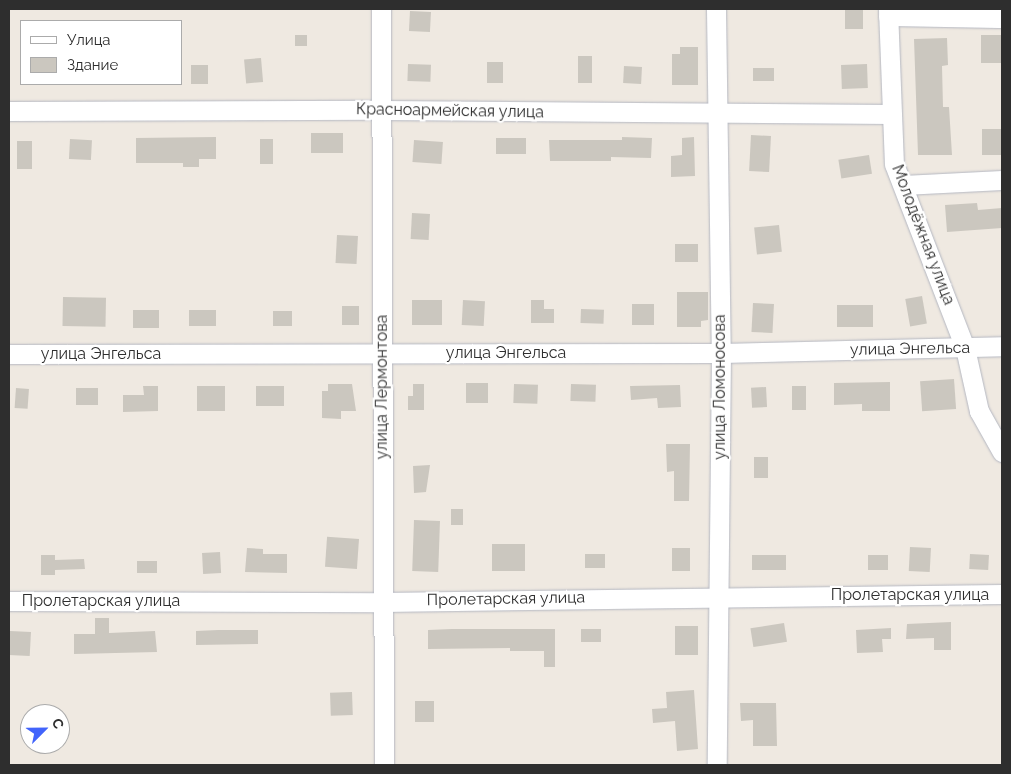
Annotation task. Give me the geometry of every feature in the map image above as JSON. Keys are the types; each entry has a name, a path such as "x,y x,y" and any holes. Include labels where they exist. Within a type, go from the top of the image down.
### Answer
{"street":[{"name":"улица Лермонтова","path":"381,9 384,765"},
{"name":"улица Ломоносова","path":"716,9 715,114 721,353 717,765"},
{"path":"888,13 1002,18"},
{"name":"Молодёжная улица","path":"888,13 894,164 965,348 979,411 1002,452"},
{"name":"Красноармейская улица","path":"9,111 382,110 891,114"},
{"path":"903,184 1002,180"},
{"name":"улица Энгельса","path":"9,354 721,353 1002,346"},
{"name":"Пролетарская улица","path":"9,601 382,602 720,596 1002,594"}],"building":[{"path":"845,9 863,9 863,29 845,29"},
{"path":"410,11 431,12 430,32 409,31"},
{"path":"295,35 307,35 307,46 295,46"},
{"path":"981,35 1002,35 1002,63 981,63"},
{"path":"947,38 948,65 942,66 943,107 949,107 952,155 918,155 914,39"},
{"path":"680,47 698,47 698,85 672,85 672,54 680,54"},
{"path":"578,56 592,56 592,83 578,83"},
{"path":"261,58 263,82 246,83 244,59"},
{"path":"487,62 503,62 503,83 487,83"},
{"path":"408,64 431,65 430,82 407,81"},
{"path":"867,64 868,88 842,89 841,65"},
{"path":"191,65 208,65 208,84 191,84"},
{"path":"624,66 642,67 641,84 623,83"},
{"path":"753,68 774,68 774,81 753,81"},
{"path":"982,129 1002,129 1002,155 982,155"},
{"path":"311,133 343,133 343,153 311,153"},
{"path":"751,135 771,136 769,172 749,171"},
{"path":"216,137 216,159 199,159 199,167 183,167 183,163 136,163 136,138"},
{"path":"622,137 652,138 651,158 611,157 611,161 550,161 549,140 622,140"},
{"path":"694,137 695,176 671,177 671,156 682,155 682,138"},
{"path":"496,138 526,138 526,154 496,154"},
{"path":"70,139 92,140 91,160 69,159"},
{"path":"260,139 273,139 273,164 260,164"},
{"path":"414,140 443,142 441,164 412,162"},
{"path":"17,141 32,141 32,169 17,169"},
{"path":"869,155 872,174 841,179 838,160"},
{"path":"977,203 978,210 1002,208 1002,228 947,232 945,205"},
{"path":"412,213 430,214 429,240 411,239"},
{"path":"779,225 782,252 757,254 754,228"},
{"path":"337,235 358,236 357,264 336,263"},
{"path":"675,244 698,244 698,262 675,262"},
{"path":"677,292 708,292 708,320 701,321 701,327 677,327"},
{"path":"922,296 927,324 910,327 905,299"},
{"path":"63,297 106,298 105,327 62,326"},
{"path":"412,300 442,300 442,325 412,325"},
{"path":"463,300 485,301 484,326 462,325"},
{"path":"531,300 544,300 544,309 554,309 554,323 531,323"},
{"path":"753,303 774,304 772,333 751,332"},
{"path":"632,304 654,304 654,325 632,325"},
{"path":"837,305 873,305 873,327 837,327"},
{"path":"342,306 359,306 359,325 342,325"},
{"path":"581,309 604,310 603,324 581,323"},
{"path":"133,310 159,310 159,328 133,328"},
{"path":"189,310 216,310 216,326 189,326"},
{"path":"273,311 292,311 292,326 273,326"},
{"path":"954,379 956,409 922,411 920,381"},
{"path":"890,382 890,411 862,411 862,404 834,405 834,383"},
{"path":"466,383 488,383 488,403 466,403"},
{"path":"328,384 352,384 356,411 341,411 341,419 322,418 322,391 328,391"},
{"path":"413,384 424,384 424,410 408,410 408,396 413,396"},
{"path":"514,384 538,385 537,404 513,403"},
{"path":"571,384 596,385 595,402 570,401"},
{"path":"680,385 681,407 658,408 657,398 631,400 630,386"},
{"path":"143,386 158,386 158,411 123,412 123,395 144,395"},
{"path":"197,386 225,386 225,411 197,411"},
{"path":"256,386 284,386 284,406 256,406"},
{"path":"792,386 806,386 806,410 792,410"},
{"path":"766,387 767,407 752,408 751,388"},
{"path":"16,388 29,389 28,409 15,408"},
{"path":"76,388 98,388 98,405 76,405"},
{"path":"666,444 690,444 689,501 674,501 674,471 667,472"},
{"path":"754,457 768,457 768,478 754,478"},
{"path":"430,465 426,492 414,493 413,466"},
{"path":"451,509 463,509 463,525 451,525"},
{"path":"414,520 440,521 438,572 412,571"},
{"path":"327,537 359,539 357,569 325,567"},
{"path":"492,544 525,544 525,571 492,571"},
{"path":"910,547 931,548 930,572 909,571"},
{"path":"247,548 263,549 263,554 287,554 287,573 245,572"},
{"path":"672,548 690,548 690,571 672,571"},
{"path":"220,552 221,573 203,574 202,553"},
{"path":"585,554 605,554 605,568 585,568"},
{"path":"970,554 989,555 988,570 969,569"},
{"path":"41,555 55,555 55,560 84,559 85,569 55,570 55,575 41,575"},
{"path":"752,555 786,555 786,570 752,570"},
{"path":"868,555 888,555 888,570 868,570"},
{"path":"137,561 157,561 157,573 137,573"},
{"path":"95,618 109,618 109,633 155,631 157,652 74,654 74,634 95,634"},
{"path":"951,622 951,650 934,650 934,638 906,639 907,624"},
{"path":"784,623 787,642 753,647 750,628"},
{"path":"675,626 698,626 698,655 675,655"},
{"path":"891,628 891,639 882,639 883,652 857,653 856,630"},
{"path":"555,629 555,667 544,667 544,651 510,651 510,648 428,649 428,630"},
{"path":"581,629 601,629 601,642 581,642"},
{"path":"258,630 258,644 196,645 196,631"},
{"path":"10,631 31,632 30,656 9,655"},
{"path":"694,690 698,749 677,751 675,721 653,723 652,709 667,708 666,692"},
{"path":"352,692 353,715 331,716 330,693"},
{"path":"415,701 434,701 434,722 415,722"},
{"path":"740,703 776,703 777,746 753,746 753,720 741,721"}]}
